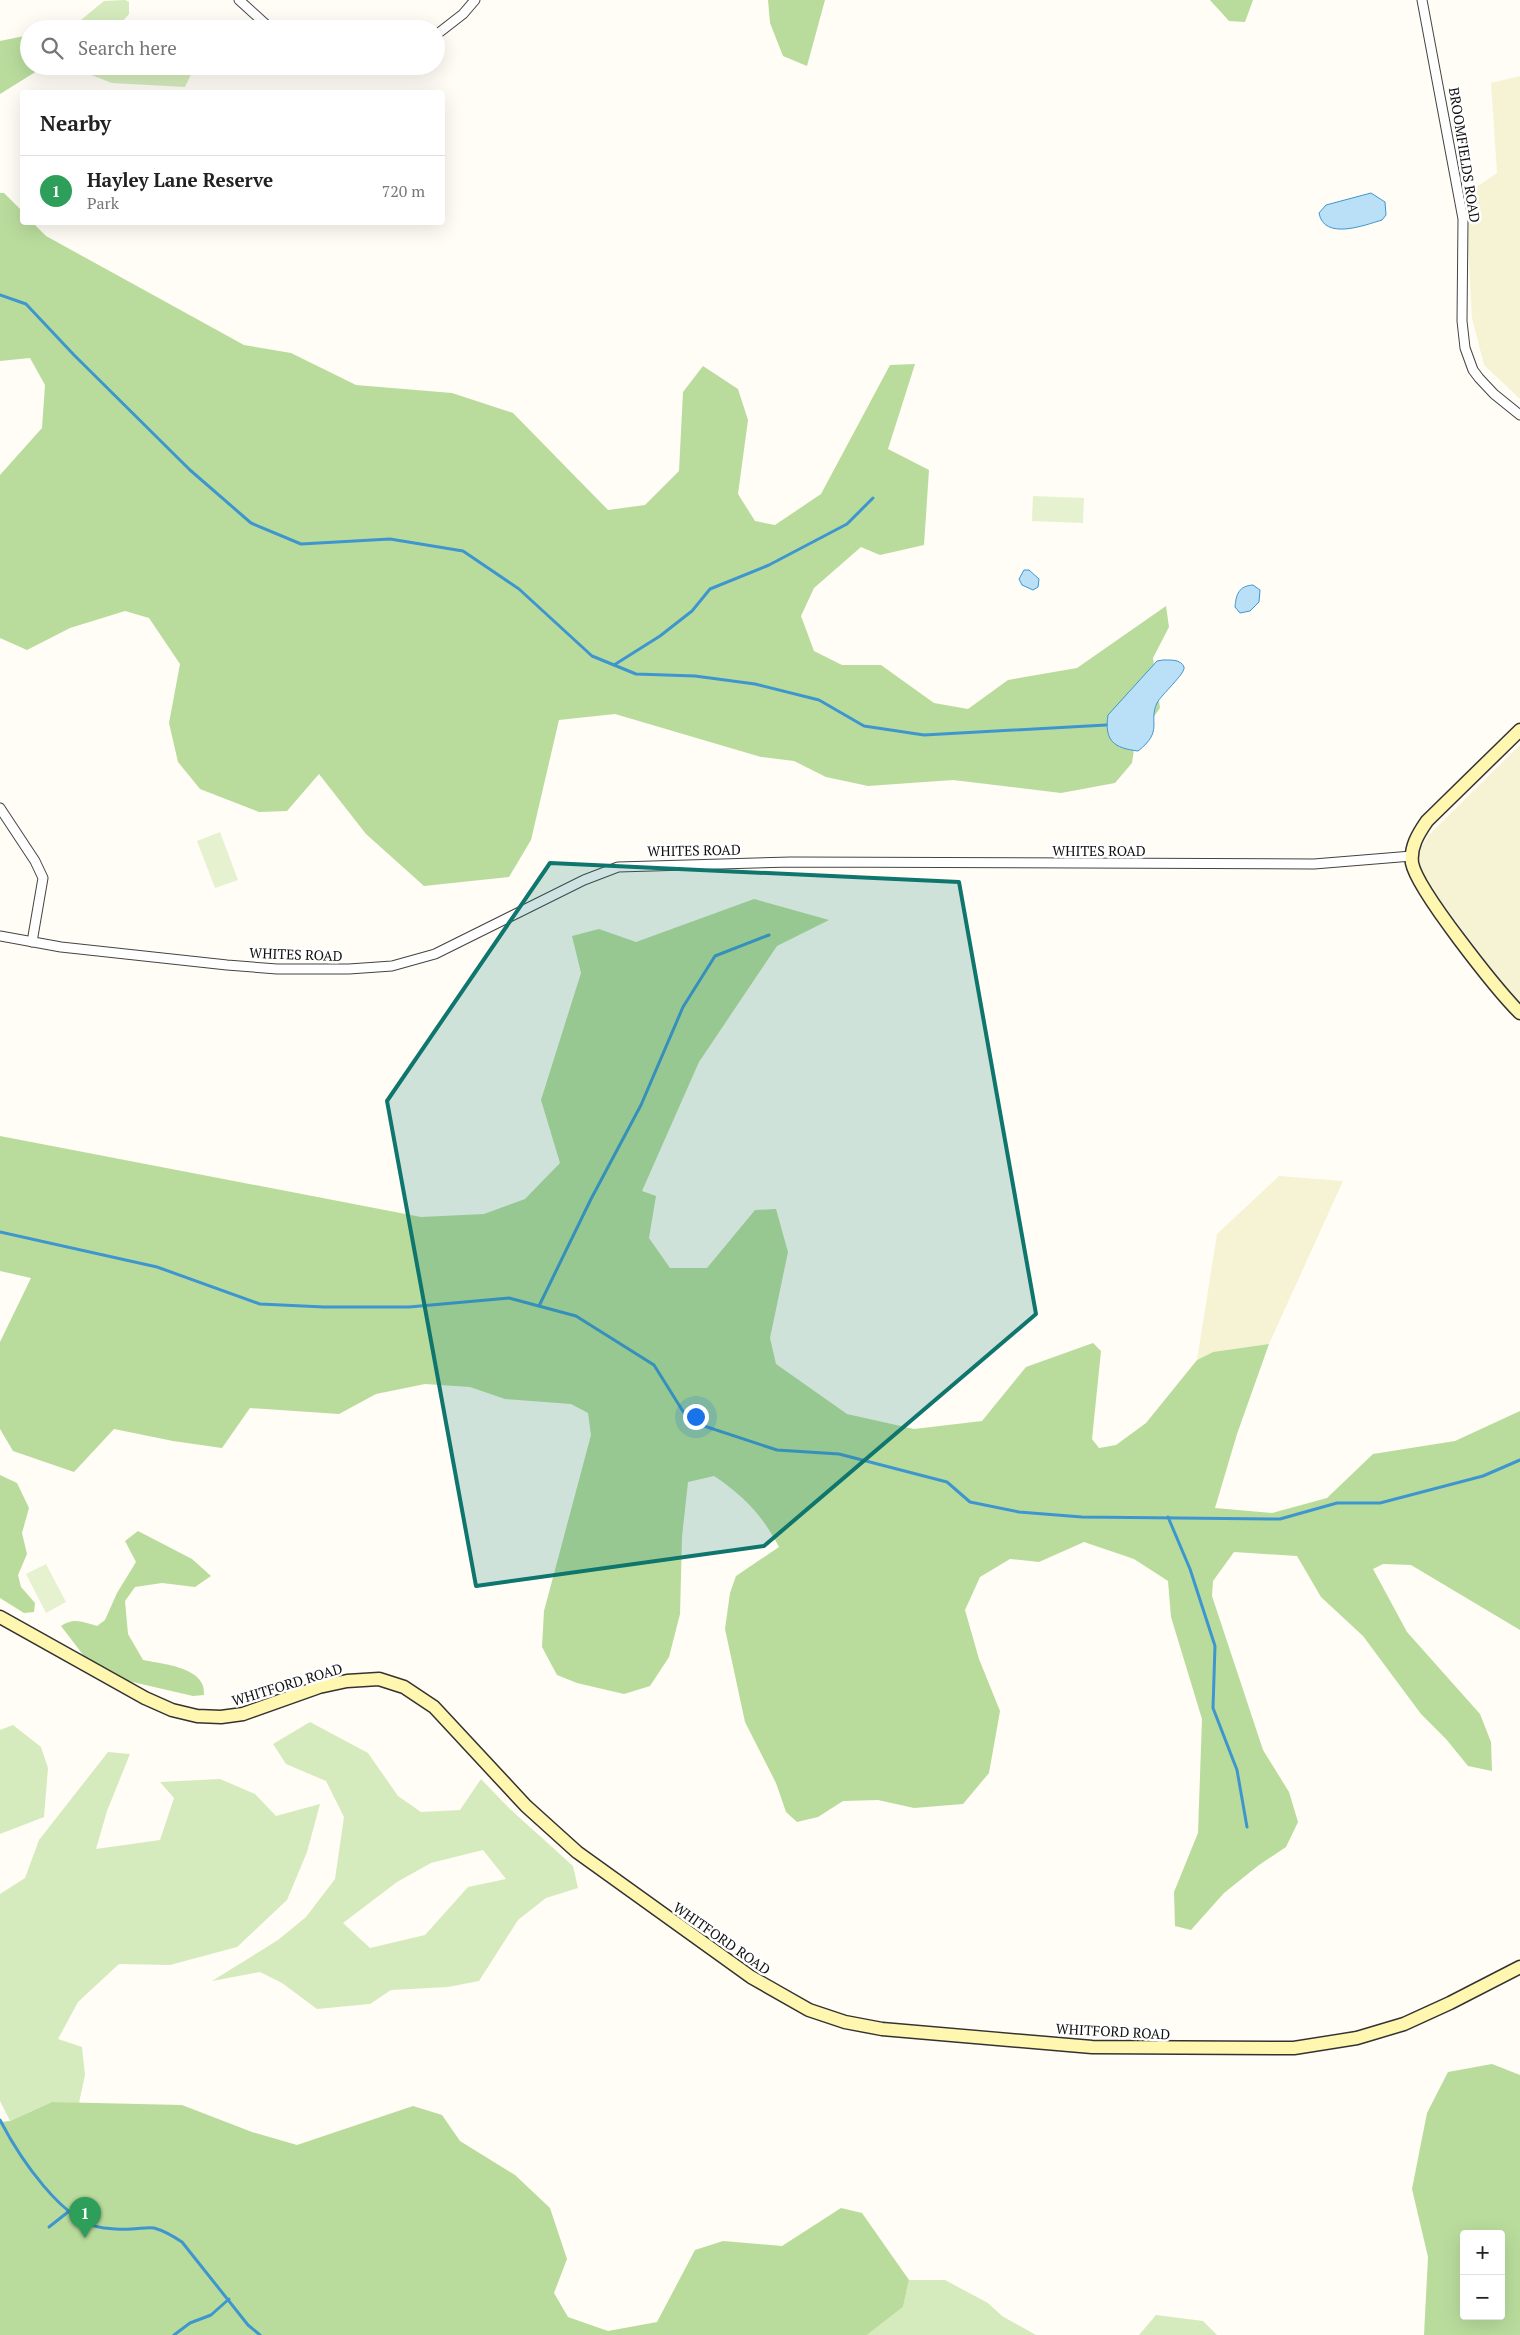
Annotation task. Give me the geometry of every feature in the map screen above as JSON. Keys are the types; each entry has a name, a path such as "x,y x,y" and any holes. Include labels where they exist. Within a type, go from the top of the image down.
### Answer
{"main road":[{"path":"1520,730 1428,821 1416,838 1412,856 1415,874 1430,898 1494,983 1520,1013"},
{"name":"WHITFORD ROAD","path":"0,1617 145,1698 172,1710 197,1716 221,1717 243,1714 319,1687 347,1681 379,1679 404,1687 434,1707 526,1806 577,1852 751,1978 809,2010 845,2022 882,2029 1102,2048 1294,2048 1357,2038 1404,2024 1450,2003 1520,1966"}],"street":[{"path":"239,0 261,20"},
{"path":"445,28 463,14 475,0"},
{"name":"BROOMFIELDS ROAD","path":"1422,0 1463,218 1462,321 1465,348 1471,365 1479,378 1494,394 1520,416"},
{"path":"0,808 35,862 43,878 32,942"},
{"name":"WHITES ROAD","path":"0,936 61,947 227,965 312,970 363,968 400,964 435,954 584,880 618,867 791,862 1314,864 1412,856"}],"highlighted area":[{"path":"550,863 959,882 1036,1314 764,1546 476,1586 387,1101"}],"shaded area":[{"path":"1520,76 1520,399 1484,365 1472,318 1465,195 1497,173 1491,83"},
{"path":"1520,745 1520,1003 1513,998 1422,876 1417,852 1428,836"},
{"path":"1279,1176 1343,1181 1269,1344 1213,1352 1197,1360 1217,1234"}],"green space":[{"path":"125,0 129,2 129,14 124,20 81,20 104,1"},
{"path":"768,0 825,0 807,66 783,56 770,23"},
{"path":"1210,0 1253,0 1245,22 1229,21"},
{"path":"20,37 20,75 31,75 0,94 0,41"},
{"path":"91,75 191,75 185,87 112,83"},
{"path":"0,193 4,193 20,209 20,225 35,225 46,236 244,345 291,353 356,385 452,393 513,413 608,510 645,505 679,471 683,392 703,366 738,389 748,420 738,494 755,521 775,525 821,494 890,365 915,364 888,449 929,470 924,545 880,555 861,547 814,588 801,616 814,651 842,665 881,665 934,703 968,709 1008,680 1077,668 1166,606 1169,627 1153,658 1160,708 1135,743 1132,763 1115,783 1061,793 953,780 868,786 826,777 794,761 761,757 615,714 559,720 531,840 509,877 424,886 366,834 319,774 287,811 259,812 200,789 178,762 169,723 180,664 149,618 125,611 70,628 27,650 0,638 0,475 42,428 45,385 30,358 0,361"},
{"path":"1033,496 1084,498 1083,523 1032,521"},
{"path":"220,832 238,880 215,888 197,841"},
{"path":"754,899 829,920 777,946 699,1062 642,1191 656,1196 649,1238 670,1268 707,1268 755,1210 776,1209 788,1252 770,1338 776,1364 847,1414 914,1429 982,1421 1026,1367 1093,1343 1101,1351 1092,1439 1099,1448 1116,1445 1146,1423 1197,1360 1213,1352 1269,1344 1237,1434 1215,1508 1272,1513 1327,1498 1373,1454 1455,1441 1520,1411 1520,1630 1411,1565 1383,1564 1373,1569 1407,1632 1480,1714 1491,1742 1492,1771 1468,1766 1446,1739 1421,1714 1363,1636 1321,1597 1297,1556 1234,1552 1213,1581 1212,1596 1263,1750 1289,1792 1298,1822 1286,1847 1259,1865 1224,1893 1191,1930 1175,1926 1174,1892 1198,1833 1202,1719 1171,1617 1168,1581 1134,1559 1084,1542 1039,1562 1010,1559 980,1577 965,1610 979,1659 1000,1711 989,1773 963,1804 914,1808 878,1800 843,1801 818,1817 797,1822 786,1812 776,1783 745,1722 725,1629 730,1593 736,1576 779,1547 766,1525 751,1507 714,1476 688,1482 682,1537 680,1614 669,1657 650,1686 624,1694 577,1683 557,1675 542,1647 544,1611 591,1435 588,1413 571,1404 505,1399 470,1387 425,1384 376,1394 339,1414 250,1408 222,1448 173,1441 114,1429 74,1472 13,1451 0,1429 0,1342 31,1278 0,1271 0,1136 421,1217 484,1214 525,1199 560,1163 541,1100 581,973 572,936 599,929 636,942"},
{"path":"0,1475 17,1483 29,1508 22,1533 27,1554 18,1575 21,1587 35,1603 34,1612 24,1613 0,1598"},
{"path":"138,1531 192,1559 211,1576 195,1587 162,1583 135,1587 125,1601 128,1634 143,1660 171,1665 191,1673 198,1678 203,1686 204,1695 193,1696 124,1680 84,1656 61,1626 74,1621 97,1626 105,1620 117,1593 136,1562 125,1541"},
{"path":"46,1564 66,1602 46,1613 26,1574"},
{"path":"310,1722 368,1753 398,1796 421,1812 460,1810 481,1779 510,1809 573,1866 578,1888 546,1898 518,1920 479,1981 448,1987 391,1990 370,2004 317,2009 282,1983 260,1972 212,1981 278,1940 306,1917 335,1879 344,1817 326,1781 286,1764 273,1744","holes":["483,1850 506,1879 468,1887 425,1935 370,1948 343,1923 397,1882 431,1863"]},
{"path":"13,1725 41,1747 48,1768 44,1817 0,1834 0,1730"},
{"path":"108,1752 130,1754 107,1811 96,1849 160,1840 174,1798 160,1782 220,1779 255,1794 276,1816 320,1804 307,1852 287,1900 237,1947 170,1965 119,1964 78,2002 58,2039 82,2047 85,2075 79,2103 52,2102 10,2121 0,2101 0,1894 25,1878 39,1840"},
{"path":"1492,2064 1520,2075 1520,2335 1424,2335 1428,2257 1412,2189 1427,2113 1448,2072"},
{"path":"52,2102 182,2105 252,2132 297,2145 413,2106 442,2115 460,2141 515,2175 550,2208 567,2259 554,2293 568,2317 608,2331 657,2322 695,2250 723,2241 782,2246 841,2208 862,2213 909,2280 903,2307 867,2335 0,2335 0,2122 10,2121"},
{"path":"909,2280 945,2280 988,2303 1002,2316 1036,2335 867,2335 903,2307"},
{"path":"1156,2315 1203,2321 1217,2335 1139,2335"}],"water":[{"path":"1371,193 1385,202 1386,215 1382,220 1346,229 1329,227 1322,222 1319,213 1326,205"},
{"path":"1024,570 1029,570 1039,579 1038,587 1033,590 1022,585 1019,579"},
{"path":"1253,585 1260,590 1259,602 1250,611 1240,613 1235,607 1237,595 1244,587"},
{"path":"1157,661 1178,661 1183,664 1184,670 1157,703 1151,738 1138,751 1123,748 1112,742 1109,737 1108,715"}],"waterway":[{"path":"0,295 26,304 74,355 190,470 251,523 301,544 390,539 463,551 519,589 592,656 636,674 695,676 755,684 819,700 864,726 924,735 1106,725"},
{"path":"614,665 660,636 692,611 710,589 769,565 847,524 873,498"},
{"path":"539,1306 591,1199 641,1105 683,1007 715,956 769,935"},
{"path":"0,1232 157,1267 260,1304 324,1307 409,1307 509,1298 576,1316 654,1365 689,1421 777,1450 839,1454 947,1482 970,1502 1019,1512 1082,1517 1280,1519 1337,1503 1380,1503 1483,1476 1520,1460"},
{"path":"1168,1517 1190,1569 1215,1646 1213,1708 1237,1770 1247,1827"},
{"path":"0,2120 18,2151 43,2186 73,2214 88,2224 104,2228 154,2228 179,2240 248,2325 260,2335"},
{"path":"49,2227 68,2212"},
{"path":"174,2335 190,2323 211,2315 229,2299"}],"place":[{"name":"Hayley Lane Reserve","path":"85,2238"}]}
